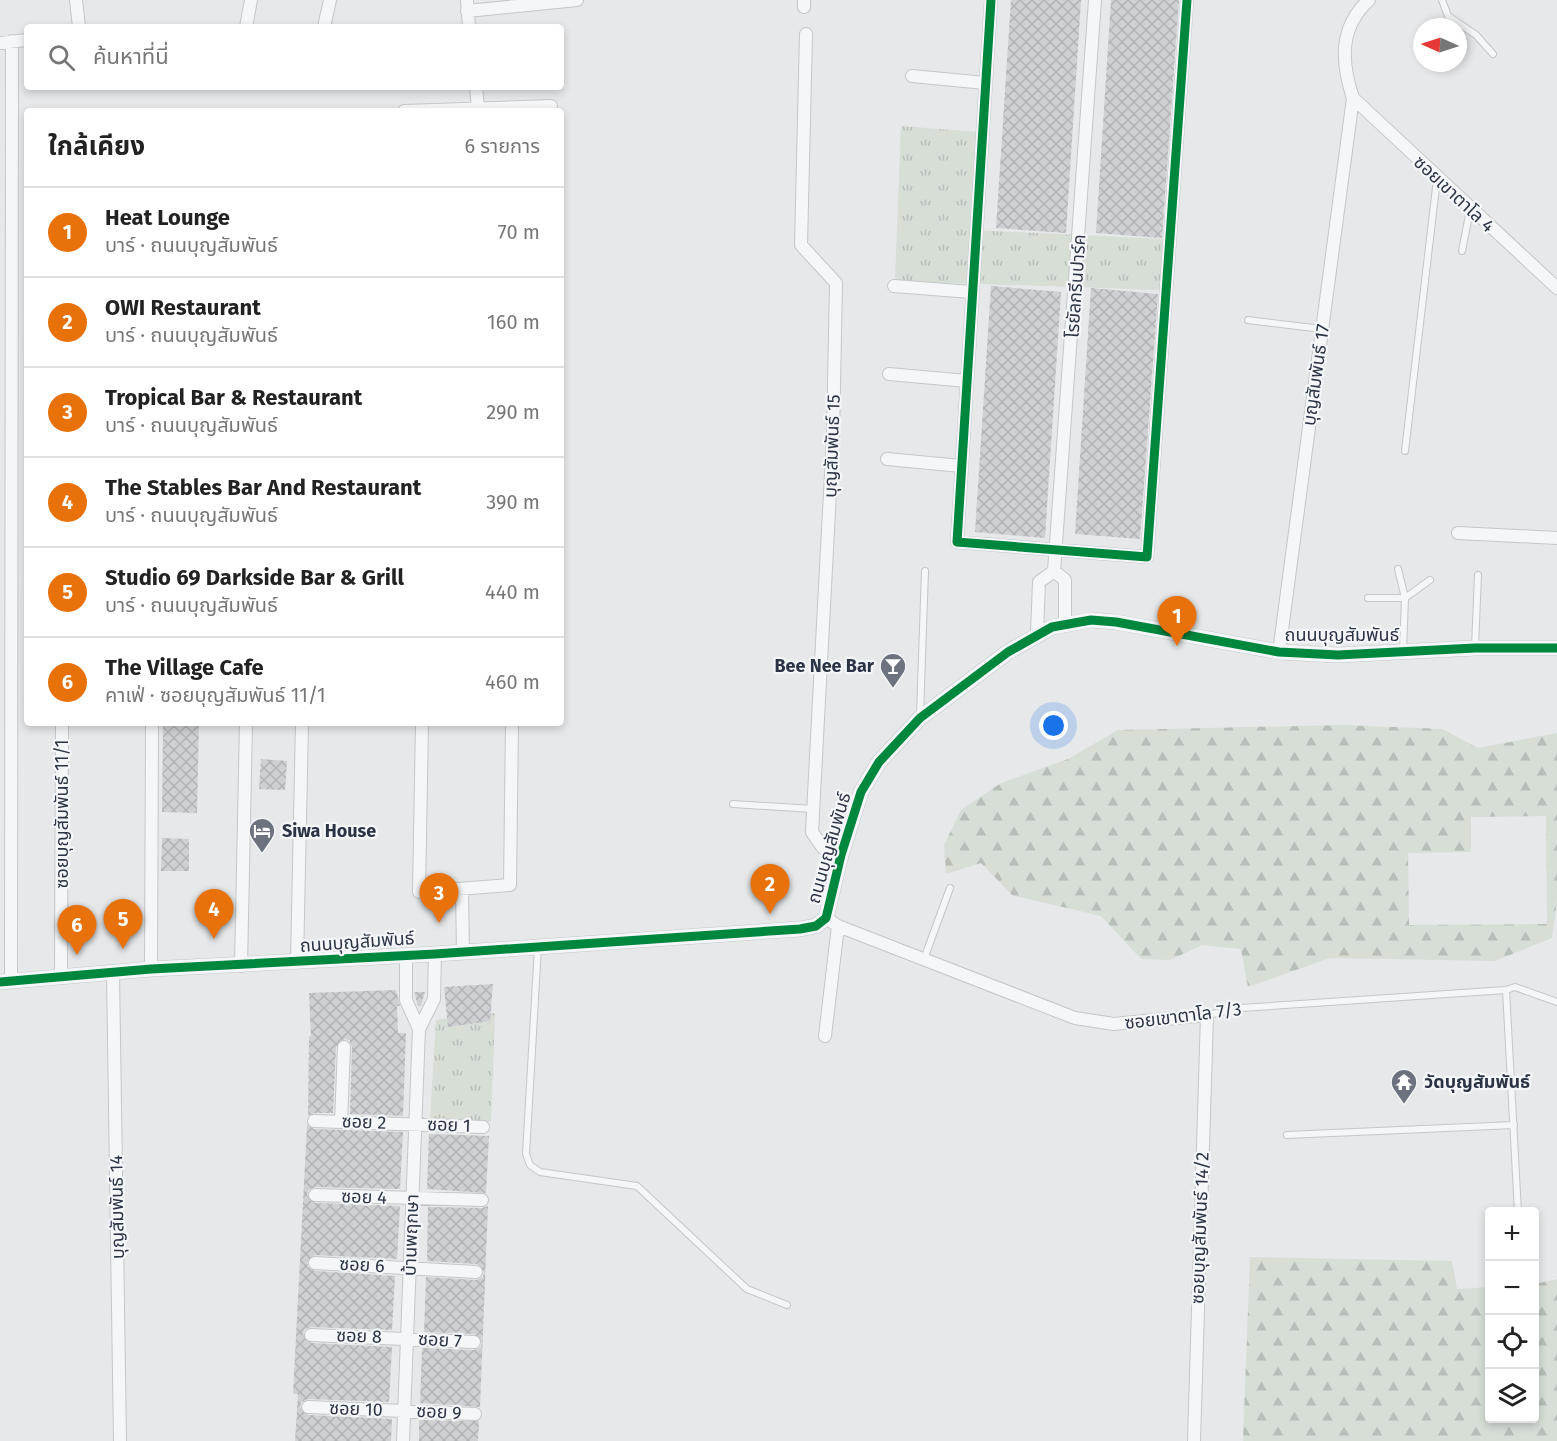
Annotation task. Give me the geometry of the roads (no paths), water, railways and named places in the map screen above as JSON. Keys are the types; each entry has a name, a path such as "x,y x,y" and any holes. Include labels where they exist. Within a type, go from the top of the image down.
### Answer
{"street":[{"path":"76,0 79,24"},
{"path":"247,24 251,0"},
{"path":"325,24 330,0"},
{"path":"469,24 467,5 577,0"},
{"path":"991,0 957,543 1147,557 1187,0"},
{"name":"โรยัลกรีนปาร์ค","path":"1065,623 1065,580 1054,571 1055,549 1095,0"},
{"path":"1353,98 1344,72 1345,34 1357,11 1369,0"},
{"name":"บุญสัมพันธ์ 15","path":"806,34 801,245 836,284 833,436 812,832 823,848 841,855"},
{"path":"5,981 6,42 24,40"},
{"path":"912,76 986,83"},
{"path":"476,90 478,108"},
{"name":"ซอยเขาตาโล 4","path":"1353,98 1470,210 1557,288"},
{"name":"บุญสัมพันธ์ 17","path":"1279,652 1353,98"},
{"path":"530,108 551,106"},
{"path":"894,286 971,292"},
{"path":"890,374 967,381"},
{"path":"887,459 961,466"},
{"path":"1458,533 1557,538"},
{"path":"1037,633 1039,582 1054,571"},
{"name":"ถนนบุญสัมพันธ์","path":"5,981 150,969 241,966 800,929 832,922 841,855 867,782 879,762 920,718 1008,652 1037,633 1065,623 1116,622 1279,652 1338,655 1475,648 1557,648"},
{"name":"ซอยบุญสัมพันธ์ 11/1","path":"61,976 62,726"},
{"path":"150,969 152,726"},
{"path":"241,966 246,726"},
{"path":"297,962 302,726"},
{"path":"422,726 419,892 510,885 512,726"},
{"path":"462,889 463,952"},
{"path":"825,1036 832,922"},
{"name":"ซอยเขาตาโล 7/3","path":"832,922 1075,1018 1114,1024 1207,1015"},
{"name":"บ้านพฤกษา","path":"418,1029 434,999 435,954"},
{"name":"บ้านพฤกษา","path":"403,1441 418,1029 406,1000 406,955"},
{"name":"บุญสัมพันธ์ 14","path":"113,972 120,1441"},
{"name":"ซอยบุญสัมพันธ์ 14/2","path":"1194,1441 1207,1015"},
{"path":"341,1122 344,1047"},
{"name":"ซอย 2","path":"314,1121 415,1124"},
{"name":"ซอย 1","path":"415,1124 483,1127"},
{"name":"ซอย 4","path":"315,1195 482,1200"},
{"name":"ซอย 6","path":"315,1263 476,1272"},
{"name":"ซอย 8","path":"311,1335 407,1338"},
{"name":"ซอย 7","path":"407,1338 474,1342"},
{"name":"ซอย 10","path":"308,1407 404,1410"},
{"name":"ซอย 9","path":"404,1410 475,1414"}],"lane":[{"path":"1442,0 1448,16 1476,35 1493,54"},
{"path":"1405,452 1437,179"},
{"path":"1462,250 1470,210"},
{"path":"1248,320 1322,330"},
{"path":"1398,569 1405,598 1402,652"},
{"path":"920,718 925,571"},
{"path":"1475,648 1478,574"},
{"path":"1368,598 1405,598 1430,580"},
{"path":"734,804 814,809"},
{"path":"923,959 950,888"},
{"path":"538,946 526,1154 530,1165 540,1172 638,1186 747,1289 787,1305"},
{"name":"ซอยเขาตาโล 7/3","path":"1207,1015 1241,1008 1506,990 1515,987 1557,1002"},
{"path":"1506,990 1518,1207"},
{"path":"1287,1135 1514,1125"}],"place":[{"name":"Heat Lounge","path":"1177,646"},
{"name":"Bee Nee Bar","path":"893,689"},
{"name":"Siwa House","path":"262,854"},
{"name":"OWI Restaurant","path":"770,914"},
{"name":"Tropical Bar & Restaurant","path":"439,923"},
{"name":"The Stables Bar And Restaurant","path":"214,939"},
{"name":"Studio 69 Darkside Bar & Grill","path":"123,949"},
{"name":"The Village Cafe","path":"77,955"},
{"name":"วัดบุญสัมพันธ์","path":"1404,1105"}]}
